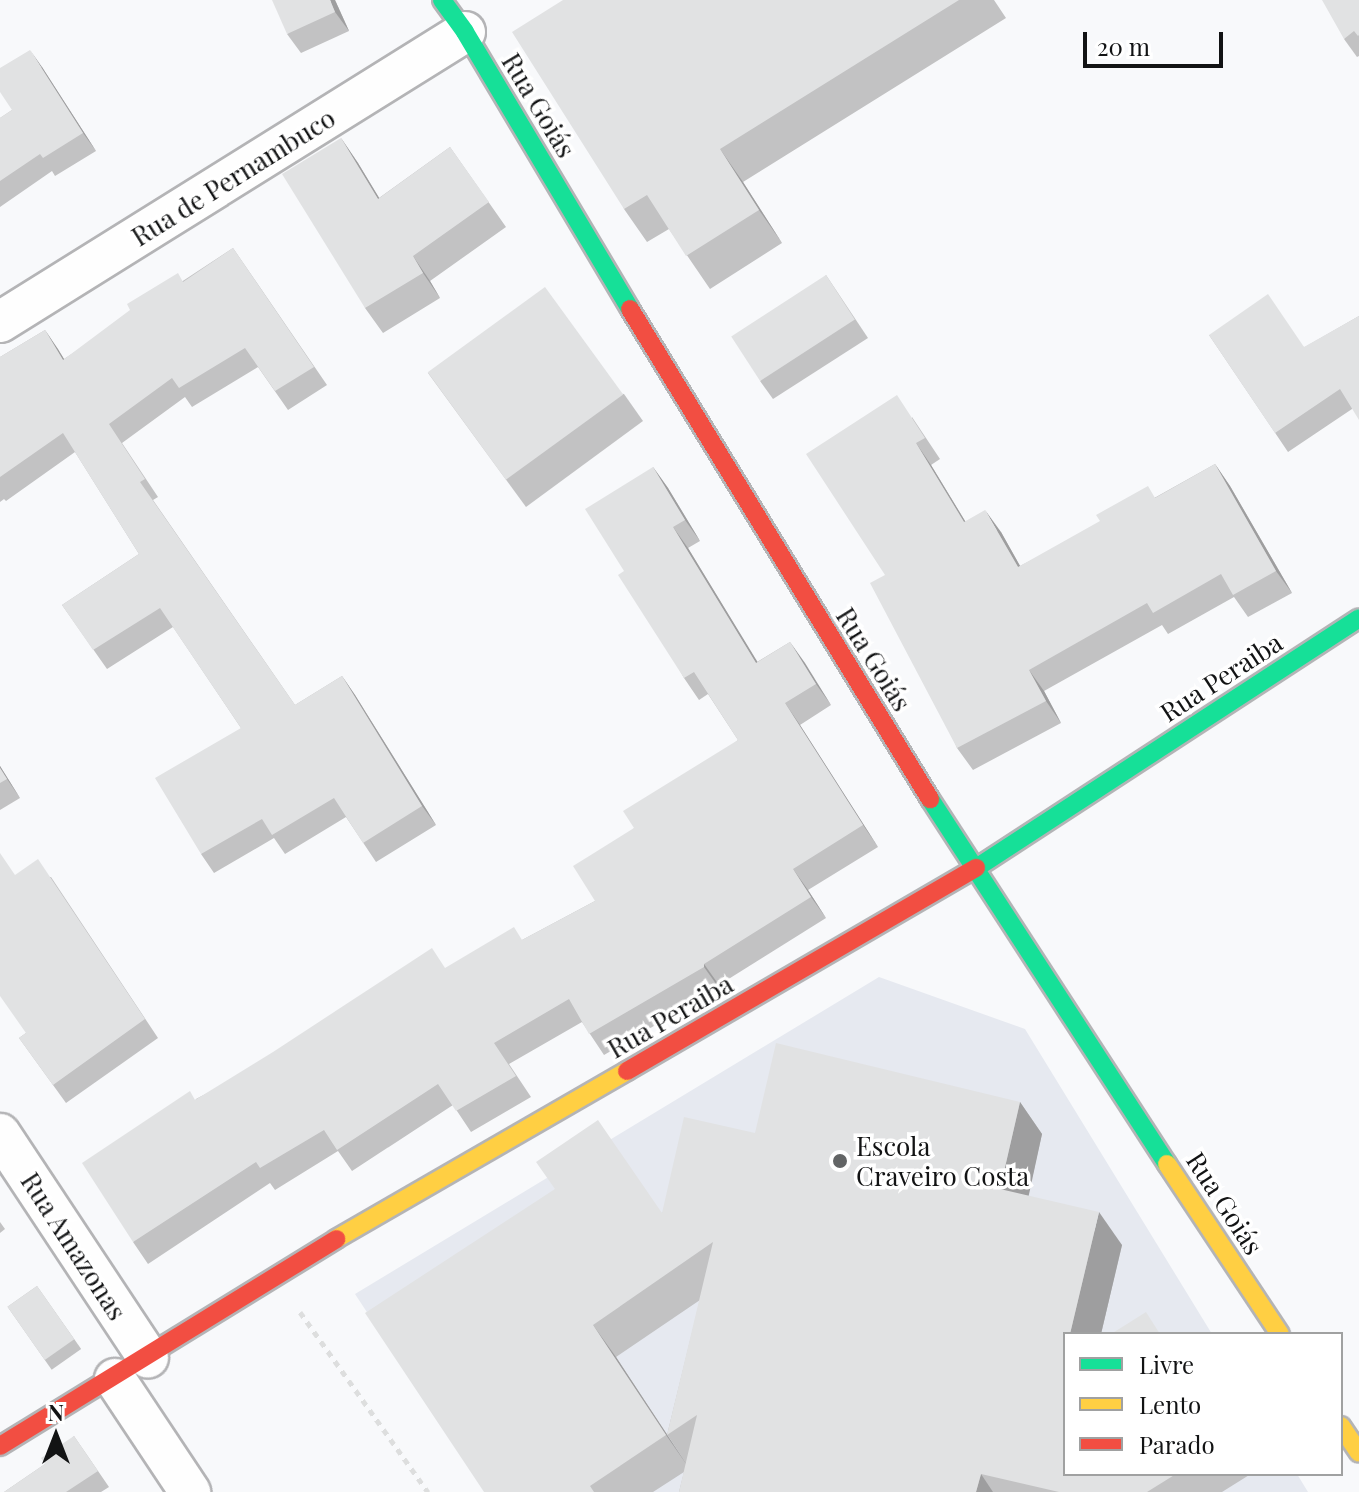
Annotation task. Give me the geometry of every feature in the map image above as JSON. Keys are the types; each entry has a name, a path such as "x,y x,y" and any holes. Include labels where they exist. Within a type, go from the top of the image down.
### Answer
{"street":[{"name":"Rua de Pernambuco","path":"0,322 454,16"},
{"name":"Rua Goiás","path":"454,16 973,870 1279,1332"},
{"name":"Rua Peraiba","path":"0,1446 131,1368 181,1332 274,1275 973,870 1359,618"},
{"name":"Rua Amazonas","path":"0,1134 131,1368 190,1492"},
{"path":"1343,1429 1359,1453"}],"path":[{"path":"274,1275 428,1492"}],"shaded area":[{"name":"Escola Craveiro Costa","path":"879,977 1025,1029 1211,1332 1063,1332 1063,1476 1298,1476 1308,1492 485,1492 355,1294"}],"building":[{"path":"272,0 330,0 335,12 287,34"},
{"path":"563,0 959,0 720,149 759,210 686,256 647,195 624,209 512,32"},
{"path":"1322,0 1359,0 1359,35 1354,31 1344,39"},
{"path":"30,50 83,133 43,158 40,154 0,181 0,118 12,110 0,92 0,68"},
{"path":"341,138 378,199 450,147 489,202 413,256 423,273 365,308 282,174"},
{"path":"233,248 314,367 275,391 245,348 179,388 172,378 109,424 145,479 140,482 295,705 342,676 422,806 363,843 334,798 272,835 262,819 201,854 155,778 241,728 160,608 93,650 62,605 139,554 63,433 0,477 0,357 45,330 63,360 130,310 127,304 178,273 183,282"},
{"path":"826,275 855,319 760,381 731,337"},
{"path":"545,287 623,395 506,480 428,372"},
{"path":"1268,294 1304,347 1359,316 1359,420 1340,389 1275,433 1209,335"},
{"path":"897,395 925,438 916,443 964,522 985,510 1018,567 1100,521 1096,515 1148,486 1155,498 1215,464 1276,571 1233,595 1221,574 1153,613 1147,603 1029,670 1046,701 957,748 870,583 885,575 806,454"},
{"path":"653,467 685,520 673,527 756,663 790,642 816,684 785,703 863,825 793,869 811,897 704,964 704,967 589,1034 569,999 494,1043 516,1076 456,1111 438,1084 337,1150 324,1130 260,1168 256,1162 133,1242 82,1163 190,1091 195,1100 432,948 445,968 514,927 522,940 595,901 573,866 634,828 623,811 738,740 694,672 684,678 618,575 624,571 585,509"},
{"path":"0,768 7,779 0,783"},
{"path":"0,853 15,875 38,859 145,1019 53,1085 19,1038 26,1033 0,996"},
{"name":"Escola Craveiro Costa","path":"776,1043 1020,1102 1000,1189 1099,1212 1070,1332 1063,1332 1063,1476 1173,1476 1147,1492 1059,1492 981,1474 976,1492 679,1492 697,1415 667,1435 713,1242 593,1325 666,1435 590,1486 594,1492 484,1492 365,1313 555,1189 536,1162 598,1120 662,1213 684,1117 755,1133"},
{"path":"37,1286 74,1339 45,1360 8,1307"},
{"path":"1146,1312 1159,1332 1114,1332"},
{"path":"74,1436 98,1471 66,1492 4,1492 45,1464 41,1458"}],"traffic: fast":[{"path":"442,0 465,32 630,309"},
{"path":"976,868 1359,618"},
{"path":"930,799 1167,1164"}],"traffic: slow":[{"path":"336,1239 627,1071"},
{"path":"1167,1164 1279,1332"},
{"path":"1343,1429 1359,1453"}],"traffic: jam":[{"path":"630,309 930,799"},
{"path":"627,1071 976,868"},
{"path":"0,1446 336,1239"}],"place":[{"name":"Escola Craveiro Costa","path":"840,1161"}]}
